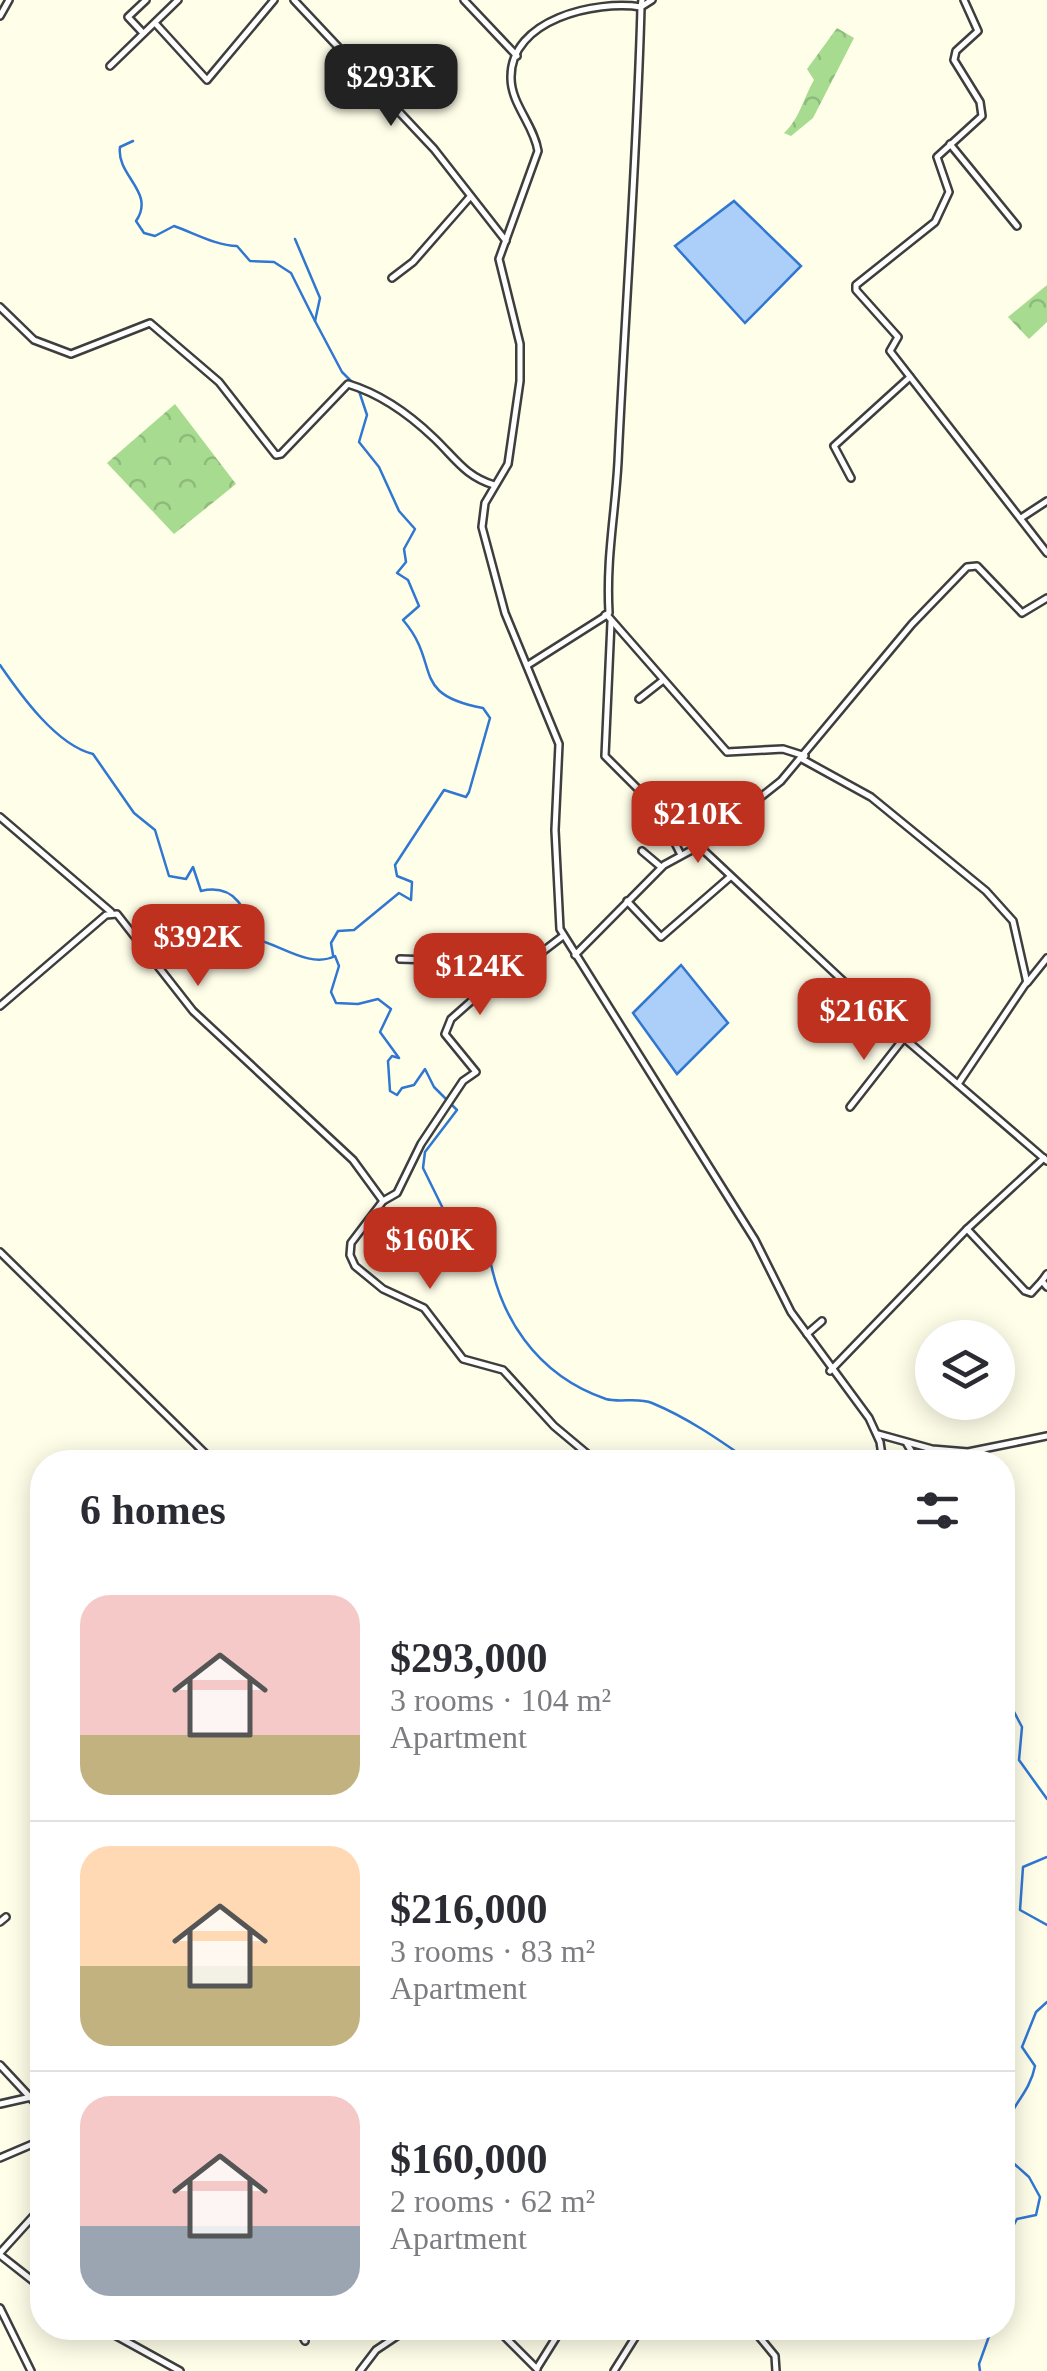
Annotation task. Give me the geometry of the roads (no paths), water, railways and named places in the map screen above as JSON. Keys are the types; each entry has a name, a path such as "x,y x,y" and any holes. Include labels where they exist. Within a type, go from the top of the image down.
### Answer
{"street":[{"path":"0,16 8,0"},
{"path":"144,33 128,17 146,0"},
{"path":"110,66 178,0"},
{"path":"155,23 207,80 274,0"},
{"path":"294,0 434,149 506,241"},
{"path":"464,0 517,56"},
{"path":"652,0 642,4 619,3 543,24 512,62 512,92 538,151 500,268 520,344 520,380 508,464 485,503 482,527 505,613 559,744 555,830 557,903 563,936 755,1240 830,1371 878,1434 880,1450"},
{"path":"964,0 978,31 956,51 954,60 983,110 937,157 949,192 935,222 856,285 856,290 898,336 890,351 1047,552"},
{"path":"642,4 637,160 629,214 616,504 606,556 609,613 605,756 658,810 680,853"},
{"path":"950,144 1017,226"},
{"path":"392,278 413,262 469,198"},
{"path":"0,307 34,340 71,354 142,322 150,323 219,382 276,455 348,384 373,392 432,436 462,472 494,485"},
{"path":"851,478 834,446 910,378"},
{"path":"1021,518 1047,501"},
{"path":"574,956 661,868 754,806 804,758 912,624 967,567 978,566 1022,612 1047,598"},
{"path":"528,666 608,617"},
{"path":"608,617 727,752 783,749 804,758 885,807 986,891 1013,921 1026,982"},
{"path":"639,699 662,681"},
{"path":"0,818 111,912 193,1010 352,1160 384,1201"},
{"path":"699,846 904,1038 1046,1159 967,1229 830,1371"},
{"path":"642,852 661,868"},
{"path":"627,901 661,937 730,878"},
{"path":"0,1006 111,912"},
{"path":"563,936 516,972 494,981 445,1029 476,1072 463,1081 422,1144 397,1193 384,1201 352,1243 355,1266 383,1289 424,1308 463,1358 490,1364 507,1374 554,1426 583,1450"},
{"path":"958,1084 1026,982 1047,958"},
{"path":"400,959 461,961 494,981"},
{"path":"850,1107 904,1038"},
{"path":"967,1229 1025,1291 1031,1292 1044,1284 1047,1274"},
{"path":"0,1252 202,1450"},
{"path":"807,1334 822,1321"},
{"path":"878,1434 956,1450"},
{"path":"978,1450 1047,1436"},
{"path":"906,1442 911,1450"},
{"path":"0,2065 30,2095"},
{"path":"0,2104 30,2097"},
{"path":"0,2158 30,2145"},
{"path":"30,2220 0,2254 30,2278"},
{"path":"0,2308 31,2371"},
{"path":"124,2340 180,2371"},
{"path":"360,2371 376,2350 391,2340"},
{"path":"507,2340 536,2370 555,2340"},
{"path":"614,2371 634,2340"},
{"path":"762,2340 775,2356 776,2371"}],"water":[{"path":"734,201 801,266 745,323 675,246"},
{"path":"681,965 728,1023 677,1074 633,1013"}],"waterway":[{"path":"133,141 120,147 120,157 139,192 141,211 136,221 144,233 155,236 174,226 214,242 237,246 250,261 274,262 291,273 315,321"},
{"path":"295,239 320,298 315,321 342,372 353,383"},
{"path":"333,955 331,943 338,931 354,930 399,893 411,900 412,882 397,876 395,865 444,790 466,797 490,718 483,708 444,695 435,686 415,636 403,620 419,606 408,580 397,573 406,562 404,549 415,529 399,511 379,467 359,442 367,415 358,388"},
{"path":"0,665 53,730 93,754 134,813 155,830 169,876 186,879 193,867 201,891 223,891 238,901 255,939 305,958 335,956 339,966 331,992 336,1003 358,1004 378,999 391,1009 380,1032 399,1058 392,1056 388,1061 390,1091 397,1095 402,1088 414,1085 425,1069 434,1087 457,1110 425,1152 423,1168 454,1231 488,1248 511,1319 541,1359 581,1388 606,1399 647,1401 733,1450"},
{"path":"1015,1714 1022,1727 1019,1760 1047,1799"},
{"path":"1047,1857 1023,1867 1020,1910 1047,1925"},
{"path":"1015,2106 1035,2066 1022,2047 1036,2012 1047,2002"},
{"path":"1015,2165 1029,2177 1040,2197 1036,2215 1015,2223"},
{"path":"980,2371 988,2340"}]}
